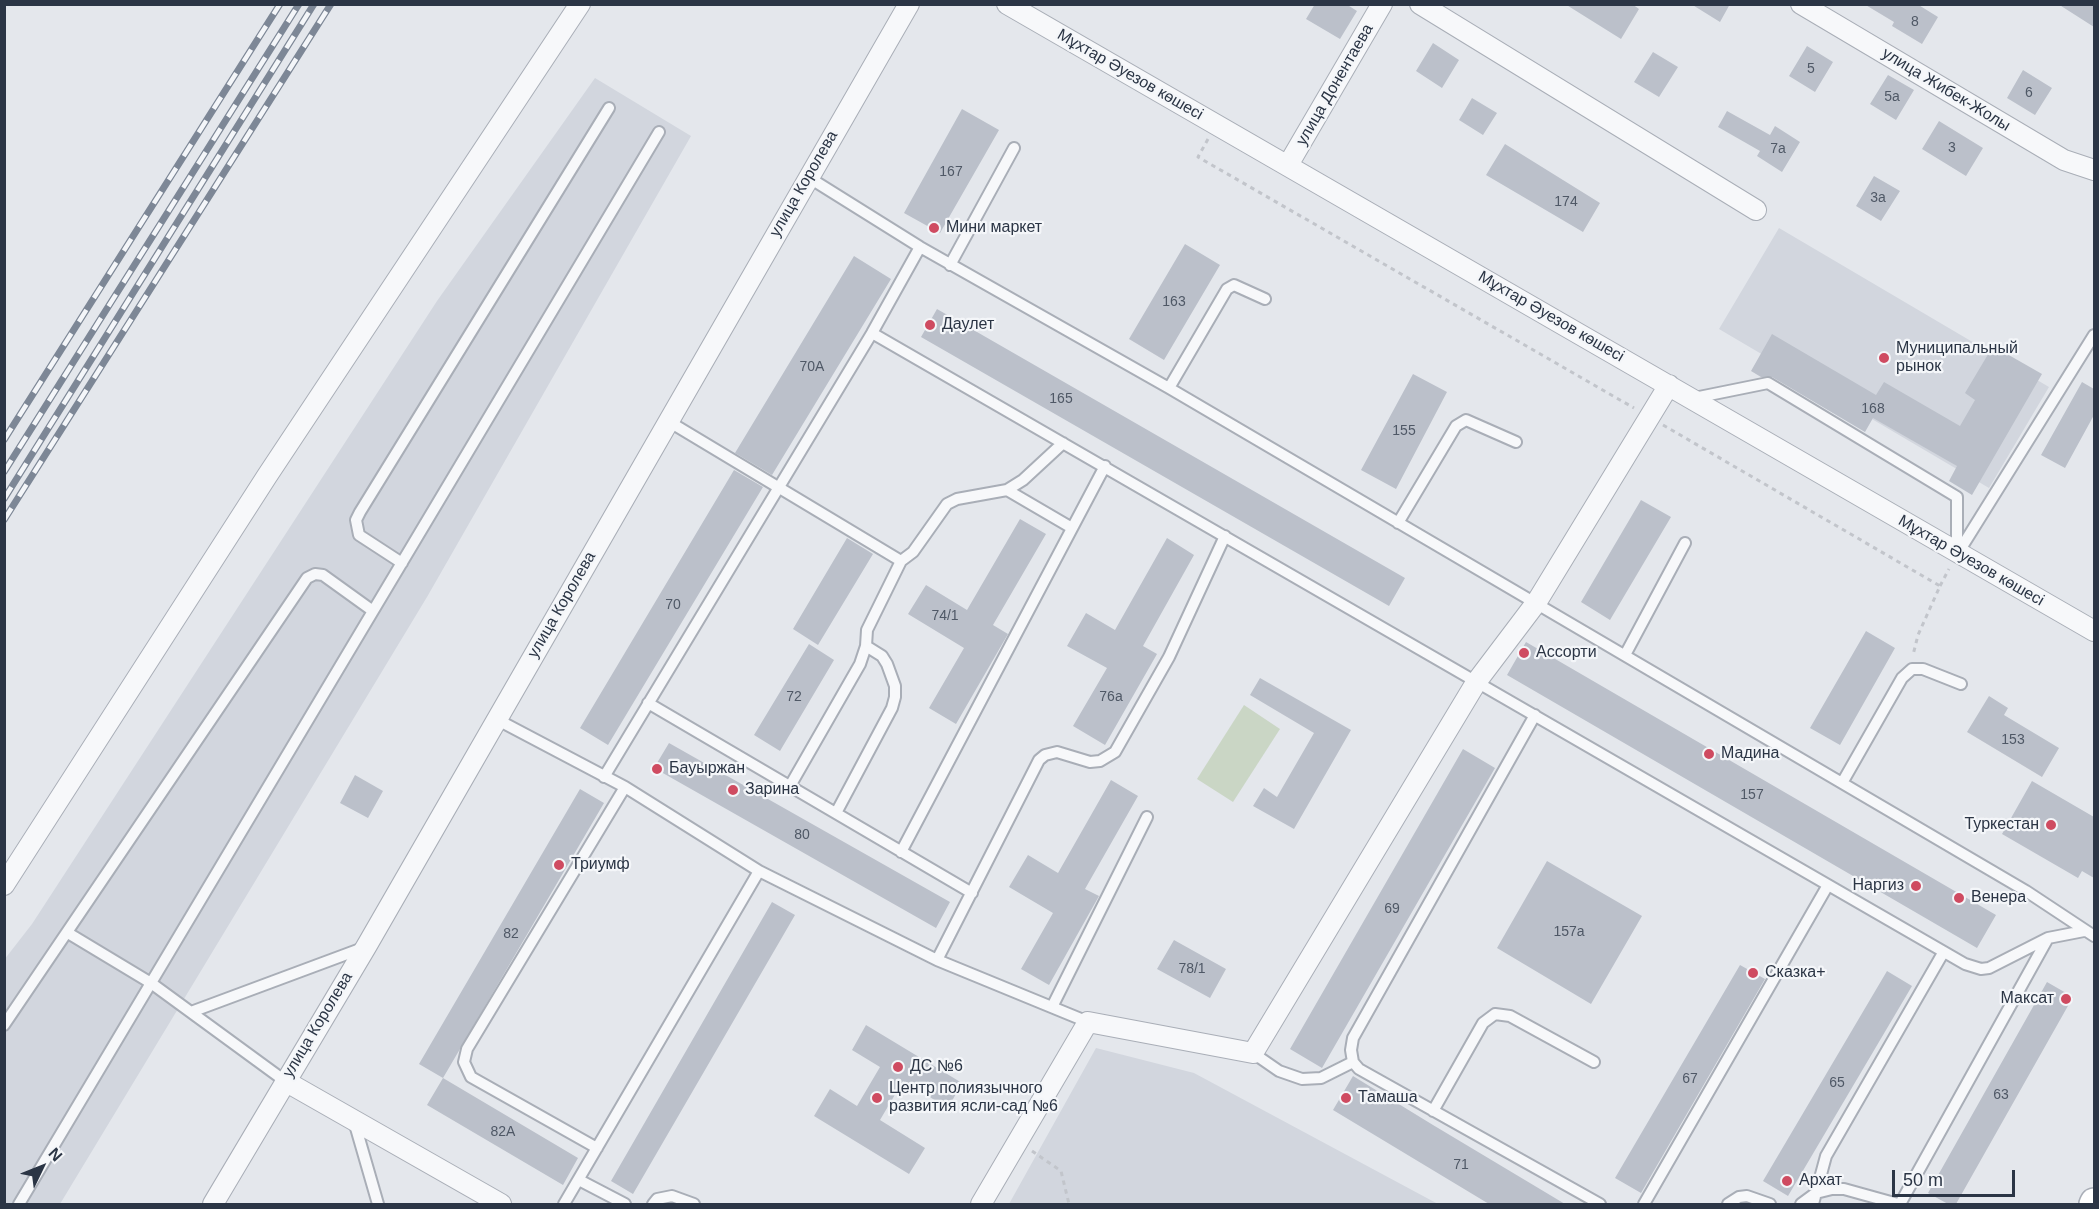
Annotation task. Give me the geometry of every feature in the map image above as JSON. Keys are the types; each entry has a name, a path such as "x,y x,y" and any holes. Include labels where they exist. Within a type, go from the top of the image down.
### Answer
{"street":[{"path":"4,885 267,476 580,4"},
{"name":"улица Королева","path":"213,1204 366,947 909,4"},
{"name":"Мұхтар Әуезов көшесі","path":"1007,4 2094,631"},
{"name":"улица Донентаева","path":"1288,165 1382,4"},
{"path":"1420,4 1755,210"},
{"name":"улица Жибек-Жолы","path":"1801,4 2064,160 2094,170"},
{"path":"981,1204 1088,1022 1253,1053 1477,681 1536,603 1669,385"},
{"path":"285,1081 501,1204"}],"lane":[{"path":"402,563 359,535 356,520 609,108"},
{"path":"19,1204 659,132"},
{"path":"950,265 1014,148"},
{"path":"808,177 950,265 1169,388 2026,891 2089,934"},
{"path":"604,777 872,333 920,247"},
{"path":"1169,388 1227,289 1234,285 1264,299"},
{"path":"872,333 1536,715 1942,953 1965,964 1981,969 1989,968 2048,938 2089,934"},
{"path":"1957,554 2094,335"},
{"path":"1691,398 1768,383 1957,497 1957,554"},
{"path":"1398,523 1456,426 1466,420 1515,442"},
{"path":"668,421 901,561"},
{"path":"790,786 860,664 866,646 867,630 901,561 913,552 946,504 957,499 1007,490 1023,480 1063,443"},
{"path":"901,852 1105,466"},
{"path":"1007,490 1072,528"},
{"path":"937,960 1039,760 1045,755 1057,752 1090,762 1100,761 1115,752 1169,657 1225,536"},
{"path":"1625,655 1685,543"},
{"path":"4,1024 68,933 307,578 315,574 323,575 373,611"},
{"path":"836,813 892,708 895,697 896,686 887,664 882,656 866,646"},
{"path":"1842,783 1902,678 1912,669 1923,669 1961,684"},
{"path":"648,703 972,893"},
{"path":"1536,715 1353,1038 1353,1062 1359,1070 1600,1204"},
{"path":"496,719 625,787 759,871 937,960 1088,1022"},
{"path":"597,1148 471,1077 464,1062 467,1049 625,787"},
{"path":"1052,1007 1147,817"},
{"path":"564,1204 759,871"},
{"path":"1644,1204 1828,885"},
{"path":"68,933 151,983 285,1081"},
{"path":"1801,1204 1844,1189 1899,1204 2048,938"},
{"path":"191,1012 366,947"},
{"path":"1814,1199 1826,1156 1942,953"},
{"path":"1433,1111 1483,1023 1495,1014 1510,1016 1594,1062"},
{"path":"1253,1053 1279,1071 1302,1079 1321,1078 1353,1062"},
{"path":"354,1120 380,1203"},
{"path":"579,1180 625,1204"},
{"path":"653,1204 657,1199 672,1196 694,1204"},
{"path":"1728,1204 1739,1197 1748,1196 1770,1204"}],"path":[{"path":"1216,124 1198,157 1940,585 1918,635 1912,669"},
{"path":"1018,1141 1061,1171 1069,1204"}],"shaded area":[{"path":"595,78 691,136 427,597 60,1204 5,1204 4,960 32,924 437,301"},
{"name":"Муниципальный рынок","path":"1779,228 2049,387 1989,488 1719,329"},
{"path":"1096,1048 1194,1073 1438,1204 1009,1204"}],"green space":[{"path":"1244,705 1280,729 1233,802 1197,779"}],"building":[{"path":"1315,4 1346,4 1357,11 1340,39 1306,19"},
{"path":"1565,4 1632,4 1639,9 1621,39"},
{"path":"1691,4 1730,4 1720,22"},
{"path":"1864,4 1917,4 1938,17 1922,44 1892,26 1894,22"},
{"path":"2058,4 2094,4 2094,27"},
{"path":"1433,43 1459,60 1442,88 1416,71"},
{"path":"1807,46 1833,62 1815,92 1789,76"},
{"path":"1653,52 1678,67 1659,97 1634,82"},
{"path":"2023,70 2052,88 2035,115 2007,98"},
{"path":"1888,75 1914,90 1896,120 1870,104"},
{"path":"1472,98 1497,113 1483,135 1459,120"},
{"path":"962,109 999,130 940,233 904,213"},
{"path":"1727,111 1770,135 1775,126 1800,142 1782,172 1757,156 1760,151 1718,127"},
{"path":"1939,121 1983,148 1966,176 1922,149"},
{"path":"1505,144 1600,203 1583,232 1486,175"},
{"path":"1874,176 1900,191 1881,221 1856,206"},
{"path":"1185,244 1220,265 1164,360 1129,339"},
{"path":"854,256 891,279 772,475 735,453"},
{"path":"937,309 1405,578 1389,606 921,337"},
{"path":"1772,334 1876,395 1884,382 1960,426 1975,400 1965,393 1993,346 2042,374 1972,495 1949,481 1957,466 1873,418 1865,432 1772,377 1761,377 1751,371"},
{"path":"1413,374 1447,392 1396,489 1361,470"},
{"path":"2082,382 2094,389 2094,415 2065,468 2041,455"},
{"path":"734,470 763,487 608,745 580,728"},
{"path":"1641,500 1671,517 1610,620 1581,602"},
{"path":"1020,519 1046,534 993,625 1008,634 956,724 929,708 964,648 908,614 926,585 967,610"},
{"path":"847,538 873,554 818,645 793,629"},
{"path":"1167,538 1194,555 1143,646 1157,654 1105,745 1073,726 1107,668 1067,646 1086,613 1115,630"},
{"path":"1866,631 1895,648 1840,745 1810,728"},
{"path":"1526,642 1996,915 1977,948 1507,675"},
{"path":"809,644 834,660 780,751 754,735"},
{"path":"1260,678 1351,730 1294,829 1253,806 1264,788 1277,797 1314,733 1250,695"},
{"path":"1989,696 2008,708 2004,715 2059,748 2042,777 1967,732"},
{"path":"669,743 950,902 936,928 654,768"},
{"path":"1463,749 1495,768 1322,1068 1290,1049"},
{"path":"355,775 383,791 368,818 340,803"},
{"path":"1111,780 1138,796 1085,889 1099,896 1049,985 1021,969 1053,913 1009,887 1028,855 1058,873"},
{"name":"Туркестан","path":"2032,781 2094,817 2094,878 2082,871 2078,878 2002,834"},
{"path":"580,789 604,803 443,1078 419,1064"},
{"path":"1547,861 1642,916 1591,1004 1497,948"},
{"path":"772,902 795,915 633,1194 611,1181"},
{"path":"1174,940 1226,969 1210,998 1157,969"},
{"path":"1740,965 1765,979 1641,1193 1615,1178"},
{"path":"1887,971 1912,986 1788,1196 1763,1181"},
{"path":"2047,982 2073,997 1956,1204 1948,1204 1928,1193"},
{"name":"Центр полиязычного развития ясли-сад №6","path":"866,1025 962,1083 948,1108 903,1081 880,1120 925,1148 909,1174 814,1116 830,1089 857,1106 880,1067 852,1050"},
{"path":"1353,1076 1565,1204 1489,1204 1333,1110"},
{"path":"443,1078 578,1158 563,1185 427,1105"}],"railway":[{"path":"4,440 280,4"},
{"path":"4,472 299,4"},
{"path":"4,499 314,4"},
{"path":"4,520 331,4"}],"place":[{"name":"Мини маркет","path":"934,228"},
{"name":"Даулет","path":"930,325"},
{"name":"Муниципальный рынок","path":"1884,358"},
{"name":"Ассорти","path":"1524,653"},
{"name":"Мадина","path":"1709,754"},
{"name":"Бауыржан","path":"657,769"},
{"name":"Зарина","path":"733,790"},
{"name":"Туркестан","path":"2051,825"},
{"name":"Триумф","path":"559,865"},
{"name":"Наргиз","path":"1916,886"},
{"name":"Венера","path":"1959,898"},
{"name":"Сказка+","path":"1753,973"},
{"name":"Максат","path":"2066,999"},
{"name":"ДС №6","path":"898,1067"},
{"name":"Центр полиязычного развития ясли-сад №6","path":"877,1098"},
{"name":"Тамаша","path":"1346,1098"},
{"name":"Архат","path":"1787,1181"}]}
